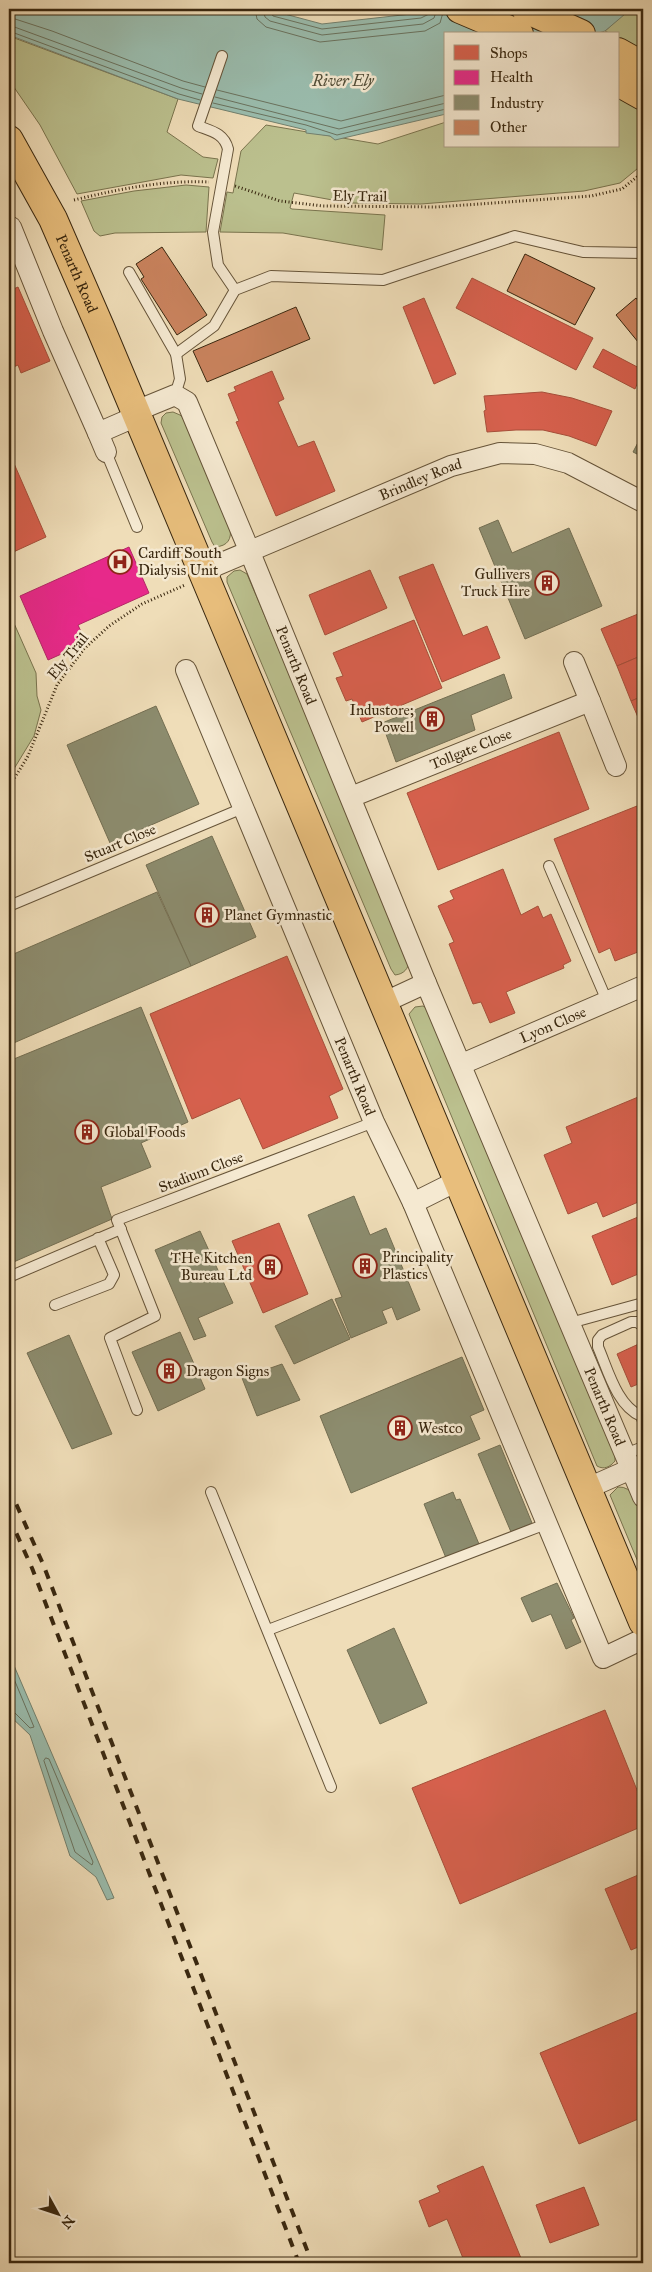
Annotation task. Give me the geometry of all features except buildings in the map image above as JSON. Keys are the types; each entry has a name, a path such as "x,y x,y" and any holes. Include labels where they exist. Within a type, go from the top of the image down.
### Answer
{"main road":[{"path":"460,9 514,32"},
{"path":"526,9 577,32"},
{"path":"620,53 643,66"},
{"path":"620,83 643,96"},
{"name":"Penarth Road","path":"9,140 53,219 137,414 196,577 385,1002 457,1181 643,1622"}],"street":[{"path":"11,226 53,331 106,452"},
{"path":"98,433 175,394"},
{"name":"Penarth Road","path":"175,394 186,402 249,550 426,983 462,1064 643,1497"},
{"name":"Brindley Road","path":"196,577 249,550 451,466 500,453 535,454 568,463 643,502"},
{"path":"574,662 616,766"},
{"name":"Penarth Road","path":"186,670 374,1122 413,1203 603,1658 643,1639"},
{"name":"Tollgate Close","path":"351,797 590,701"},
{"path":"385,1002 426,983"},
{"name":"Lyon Close","path":"462,1064 643,986"},
{"path":"413,1203 457,1181"},
{"path":"588,1488 628,1462"}],"lane":[{"path":"222,56 198,126 220,134 226,141 228,149 213,232 218,265 235,290"},
{"path":"176,354 214,326 235,290 271,276 383,280 515,236 583,252 643,253"},
{"path":"129,272 176,354 180,379 175,394"},
{"path":"106,452 138,527"},
{"name":"Stuart Close","path":"9,906 243,808"},
{"path":"549,866 608,1001"},
{"name":"Stadium Close","path":"121,1229 117,1220 374,1122"},
{"path":"9,1277 121,1229 154,1316 110,1338 137,1410"},
{"path":"55,1306 109,1284 113,1279 114,1275 98,1238"},
{"path":"570,1323 643,1303"},
{"path":"643,1326 637,1322 631,1322 602,1335 598,1340 598,1347 624,1404 632,1413 642,1416 643,1421"},
{"path":"628,1462 643,1447"},
{"path":"211,1492 331,1787"},
{"path":"268,1630 546,1524"}],"path":[{"name":"Ely Trail","path":"74,200 133,187 178,181 221,183 280,201 323,206 437,207 591,196 622,189 643,172"},
{"name":"Ely Trail","path":"9,787 28,756 57,685 84,649 110,626 142,604 196,577"}],"green space":[{"path":"643,9 643,51 620,39 620,32 605,31 625,13"},
{"path":"9,36 178,99 167,132 203,157 218,159 213,178 181,175 77,194 40,125 9,80"},
{"path":"620,98 643,111 643,164 620,183 584,191 421,204 349,203 294,193 290,208 292,209 385,215 382,250 283,233 220,232 227,192 233,193 241,151 266,125 378,144 444,123 444,148 620,148"},
{"path":"186,185 209,187 206,232 115,233 100,236 94,231 81,201 134,191"},
{"path":"173,412 183,418 230,527 230,538 223,545 215,547 212,542 161,423 162,417 166,413"},
{"path":"240,570 247,574 410,960 407,968 401,974 395,975 391,969 227,582 227,577 234,571"},
{"path":"9,612 36,673 37,696 41,710 34,736 9,777"},
{"path":"423,1006 430,1010 615,1452 615,1461 607,1467 597,1466 409,1014 415,1007"},
{"path":"618,1487 628,1489 635,1497 639,1508 643,1537 643,1574 610,1495"}],"water":[{"name":"River Ely","path":"9,9 266,9 322,24 420,13 430,9 631,9 602,32 444,32 444,114 335,140 330,136 306,133 306,130 178,99 9,35"},
{"path":"9,1654 114,1898 107,1900 96,1877 70,1856 30,1735 9,1715"}],"railway":[{"path":"9,1488 43,1564 312,2263"},
{"path":"9,1517 32,1568 299,2263"}],"place":[{"name":"Cardiff South Dialysis Unit","path":"120,562"},
{"name":"Gullivers Truck Hire","path":"547,583"},
{"name":"Industore; Powell","path":"432,719"},
{"name":"Planet Gymnastic","path":"207,915"},
{"name":"Global Foods","path":"87,1132"},
{"name":"Principality Plastics","path":"365,1266"},
{"name":"THe Kitchen Bureau Ltd","path":"270,1267"},
{"name":"Dragon Signs","path":"169,1371"},
{"name":"Westco","path":"400,1428"}]}
